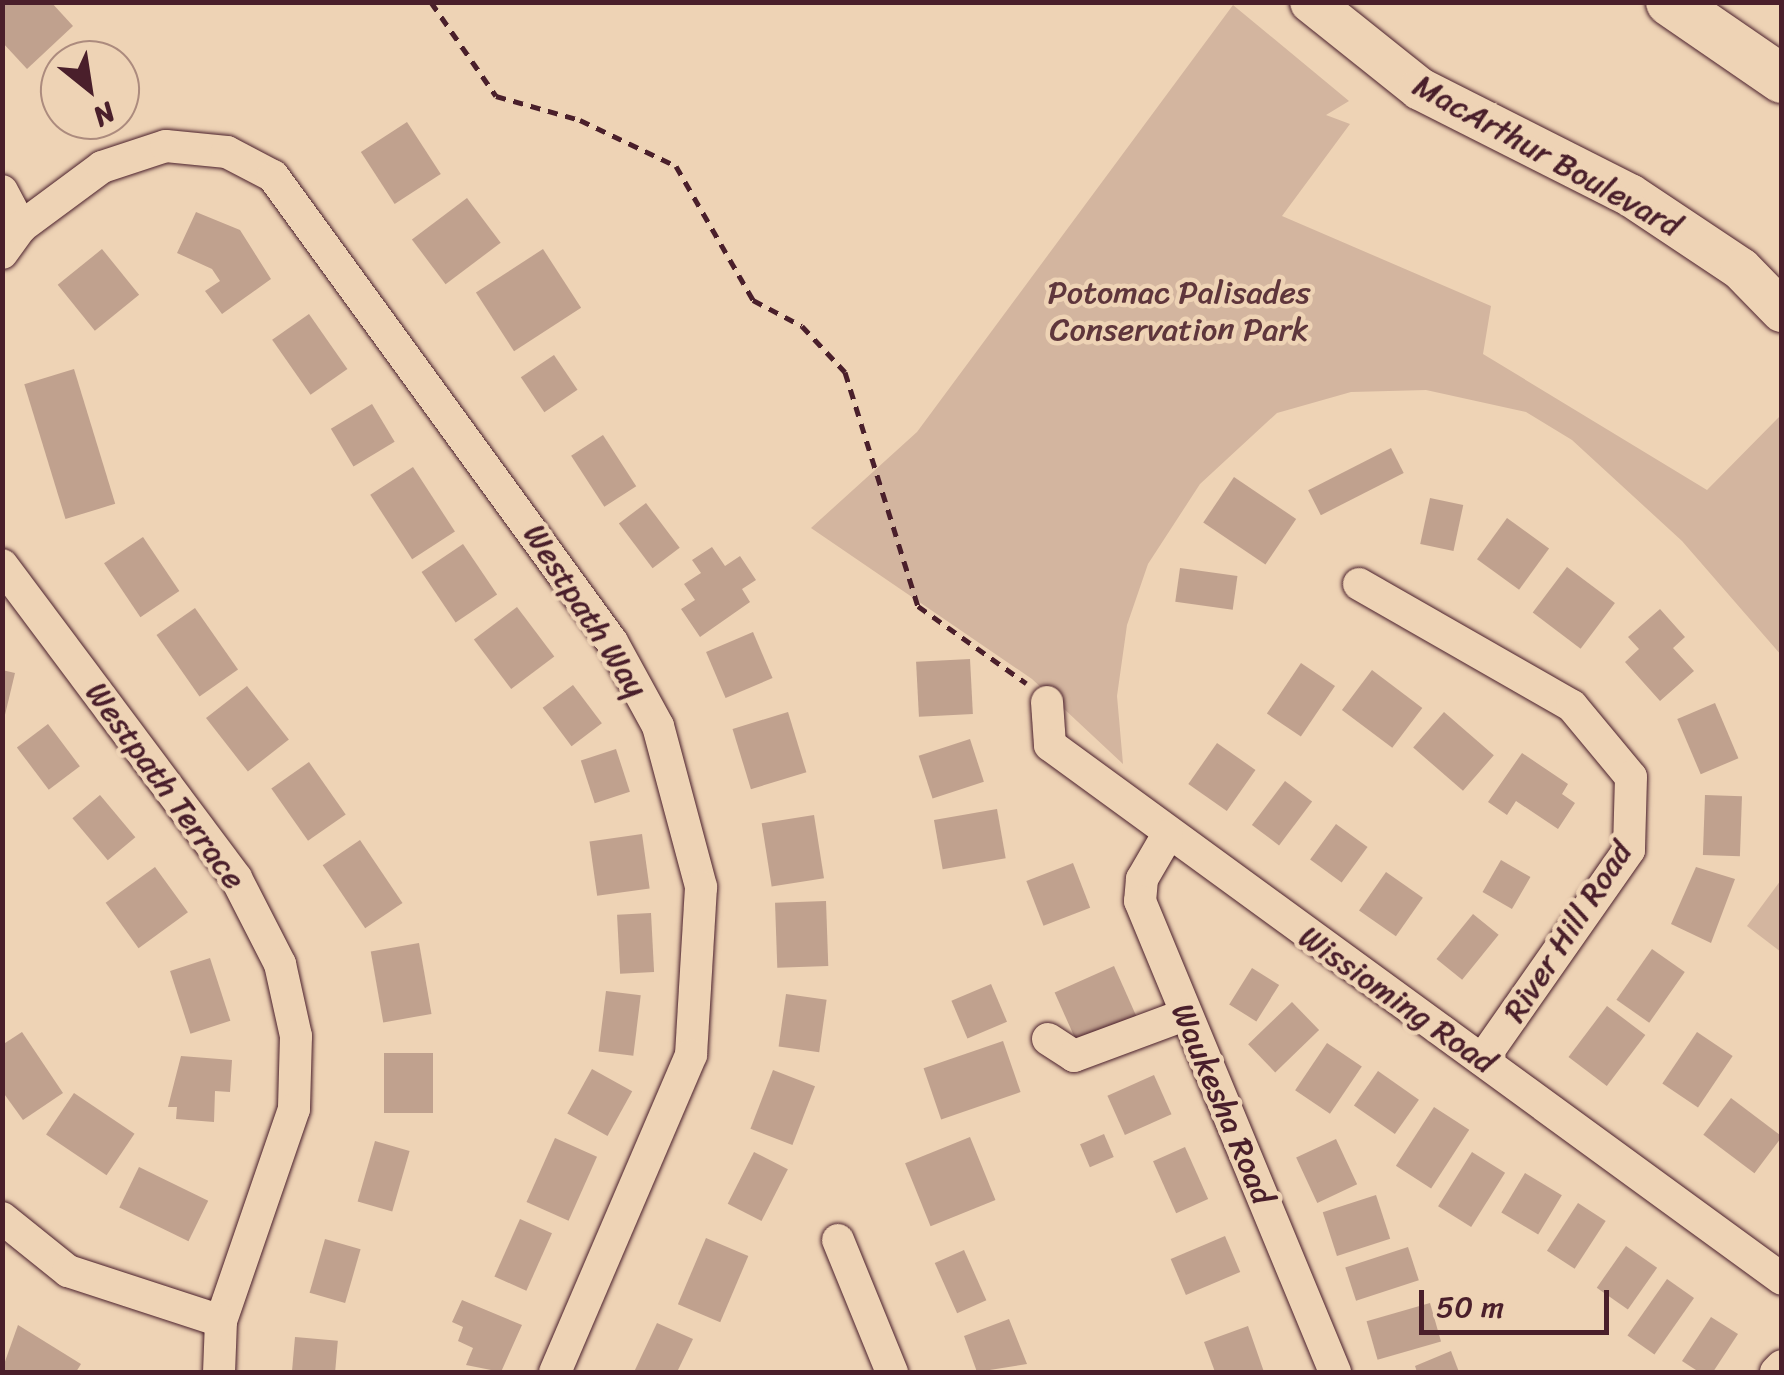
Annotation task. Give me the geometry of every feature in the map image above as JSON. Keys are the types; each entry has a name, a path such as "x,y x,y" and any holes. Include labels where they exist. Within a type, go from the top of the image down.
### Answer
{"highway":[{"path":"1670,2 1782,79"}],"main road":[{"name":"MacArthur Boulevard","path":"1310,2 1420,88 1630,195 1741,269 1782,311"}],"street":[{"name":"Westpath Way","path":"12,240 102,167 166,146 228,152 273,176 612,642 658,726 701,887 691,1055 556,1372"},
{"path":"2,191 12,240"},
{"name":"Westpath Terrace","path":"2,565 236,878 280,964 296,1036 294,1109 221,1321 219,1372"},
{"name":"River Hill Road","path":"1359,584 1572,706 1631,777 1629,850 1482,1060"},
{"name":"Wissioming Road","path":"1047,702 1050,745 1167,836 1782,1279"},
{"name":"Waukesha Road","path":"1167,836 1142,879 1140,902 1335,1372"},
{"path":"1048,1039 1074,1056 1184,1014"},
{"path":"2,1218 68,1271 221,1321"},
{"path":"838,1240 892,1372"},
{"path":"1776,1372 1782,1366"}],"path":[{"path":"431,2 496,96 580,120 676,166 753,300 802,326 845,372 918,606 1047,702"}],"green space":[{"name":"Potomac Palisades Conservation Park","path":"1233,5 1349,101 1326,115 1350,124 1282,216 1491,306 1483,354 1707,490 1781,415 1781,655 1682,541 1572,440 1526,412 1426,390 1351,392 1277,413 1200,484 1148,564 1127,625 1117,696 1123,764 1032,679 811,528 917,432"},
{"path":"1781,880 1781,952 1747,926"}],"building":[{"path":"2,2 51,2 73,26 58,40 40,40 40,57 27,69 2,42"},
{"path":"407,122 441,174 395,204 361,152"},
{"path":"467,198 501,243 446,284 412,240"},
{"path":"196,212 240,230 271,279 222,314 205,291 220,281 212,269 177,253"},
{"path":"102,249 139,295 95,331 58,285"},
{"path":"543,249 581,308 514,351 476,293"},
{"path":"309,314 347,369 311,395 272,340"},
{"path":"554,355 577,390 544,412 521,377"},
{"path":"74,369 115,504 65,519 24,384"},
{"path":"372,404 395,442 354,466 331,429"},
{"path":"603,435 636,486 604,507 571,456"},
{"path":"1391,448 1404,473 1321,515 1308,490"},
{"path":"413,467 455,532 412,559 370,495"},
{"path":"1234,477 1296,519 1265,565 1203,523"},
{"path":"1430,498 1463,505 1453,551 1420,544"},
{"path":"646,503 680,548 653,568 619,523"},
{"path":"1507,518 1549,549 1519,590 1477,559"},
{"path":"143,537 179,591 140,617 104,563"},
{"path":"463,544 497,595 456,623 422,572"},
{"path":"712,547 725,566 740,556 756,580 742,589 750,602 700,637 681,609 695,600 684,584 701,573 692,560"},
{"path":"1567,567 1615,603 1581,649 1533,613"},
{"path":"1180,568 1237,576 1233,610 1175,602"},
{"path":"517,607 554,657 511,689 474,639"},
{"path":"195,608 238,669 200,696 156,635"},
{"path":"1660,609 1685,637 1673,648 1694,671 1660,701 1625,662 1639,649 1628,637"},
{"path":"753,632 773,678 726,698 706,652"},
{"path":"970,659 973,714 919,717 916,662"},
{"path":"1301,663 1335,686 1301,736 1267,714"},
{"path":"2,670 15,673 4,719 2,718"},
{"path":"1372,670 1422,708 1392,748 1342,710"},
{"path":"573,685 602,723 572,746 543,708"},
{"path":"247,686 289,740 248,772 206,718"},
{"path":"1715,703 1738,758 1701,774 1677,719"},
{"path":"788,712 806,772 751,789 733,729"},
{"path":"1444,712 1494,755 1463,791 1413,747"},
{"path":"48,724 80,766 49,790 17,747"},
{"path":"970,739 984,782 933,798 919,756"},
{"path":"1217,743 1256,770 1227,811 1188,784"},
{"path":"616,749 630,792 595,803 581,760"},
{"path":"1522,753 1568,784 1562,794 1575,803 1558,829 1516,801 1507,815 1488,802"},
{"path":"309,762 346,814 308,841 271,788"},
{"path":"1285,781 1312,801 1279,845 1252,825"},
{"path":"100,795 135,837 108,860 72,818"},
{"path":"1705,795 1742,796 1740,856 1703,855"},
{"path":"997,809 1006,858 943,869 934,820"},
{"path":"814,815 824,878 772,887 762,823"},
{"path":"1336,824 1368,847 1342,883 1310,860"},
{"path":"642,834 650,888 597,896 590,841"},
{"path":"360,840 402,903 365,928 323,865"},
{"path":"1501,860 1530,877 1512,909 1482,892"},
{"path":"1073,863 1090,908 1044,926 1026,881"},
{"path":"155,867 188,912 139,948 106,903"},
{"path":"1696,867 1735,879 1711,943 1671,924"},
{"path":"1386,872 1423,898 1396,936 1359,911"},
{"path":"826,901 828,966 777,968 775,903"},
{"path":"651,913 654,972 620,974 617,915"},
{"path":"1473,914 1499,935 1462,980 1436,959"},
{"path":"419,943 432,1014 383,1022 371,952"},
{"path":"1652,949 1685,972 1649,1023 1616,1000"},
{"path":"210,958 230,1021 190,1034 170,971"},
{"path":"1114,966 1136,1016 1077,1043 1055,992"},
{"path":"1252,968 1279,985 1256,1021 1229,1004"},
{"path":"991,984 1007,1022 967,1039 951,1001"},
{"path":"606,991 641,995 633,1056 599,1052"},
{"path":"786,994 827,1000 819,1052 779,1046"},
{"path":"1292,1002 1319,1030 1275,1072 1248,1044"},
{"path":"1607,1006 1645,1035 1607,1086 1568,1057"},
{"path":"22,1032 63,1093 23,1120 2,1091 2,1045"},
{"path":"1697,1032 1733,1056 1698,1107 1662,1083"},
{"path":"1003,1041 1021,1092 941,1119 924,1068"},
{"path":"1327,1043 1362,1066 1330,1114 1295,1090"},
{"path":"384,1053 433,1053 433,1113 384,1113"},
{"path":"181,1056 232,1060 230,1092 215,1091 214,1122 176,1119 177,1107 168,1107"},
{"path":"592,1069 632,1091 608,1136 567,1114"},
{"path":"773,1070 815,1086 792,1145 750,1129"},
{"path":"1378,1071 1419,1100 1395,1134 1354,1105"},
{"path":"1154,1075 1171,1114 1125,1135 1107,1096"},
{"path":"74,1093 135,1134 107,1175 46,1134"},
{"path":"1731,1098 1782,1136 1754,1173 1703,1135"},
{"path":"1434,1107 1469,1130 1431,1189 1396,1166"},
{"path":"1104,1134 1114,1157 1090,1167 1080,1144"},
{"path":"970,1137 995,1200 931,1226 905,1163"},
{"path":"555,1138 597,1157 569,1221 527,1202"},
{"path":"1336,1139 1357,1184 1317,1203 1296,1158"},
{"path":"375,1141 410,1151 392,1211 358,1202"},
{"path":"1185,1147 1208,1199 1176,1213 1153,1161"},
{"path":"754,1152 788,1169 762,1221 728,1204"},
{"path":"1472,1152 1505,1173 1471,1227 1438,1206"},
{"path":"139,1167 208,1201 188,1241 119,1207"},
{"path":"1525,1173 1562,1195 1538,1235 1501,1212"},
{"path":"1376,1195 1390,1239 1337,1256 1323,1212"},
{"path":"1578,1203 1606,1221 1575,1269 1547,1251"},
{"path":"520,1219 552,1233 526,1291 494,1277"},
{"path":"1225,1236 1240,1272 1186,1295 1171,1259"},
{"path":"706,1238 748,1256 720,1322 678,1304"},
{"path":"325,1239 361,1249 345,1303 310,1293"},
{"path":"1626,1246 1657,1268 1628,1310 1597,1288"},
{"path":"1408,1247 1419,1280 1356,1301 1345,1267"},
{"path":"964,1250 986,1300 957,1313 935,1263"},
{"path":"1667,1279 1694,1298 1654,1354 1627,1336"},
{"path":"462,1300 522,1325 501,1372 466,1365 473,1348 458,1341 463,1327 452,1322"},
{"path":"1430,1303 1441,1341 1378,1360 1367,1321"},
{"path":"1711,1317 1738,1334 1713,1372 1699,1372 1682,1361"},
{"path":"1009,1319 1027,1364 977,1372 964,1336"},
{"path":"657,1323 693,1339 677,1372 634,1372"},
{"path":"18,1325 81,1364 76,1372 2,1370"},
{"path":"1248,1326 1264,1372 1215,1372 1204,1342"},
{"path":"295,1337 338,1341 335,1372 292,1372"},
{"path":"1451,1351 1459,1372 1417,1372 1415,1366"}]}
